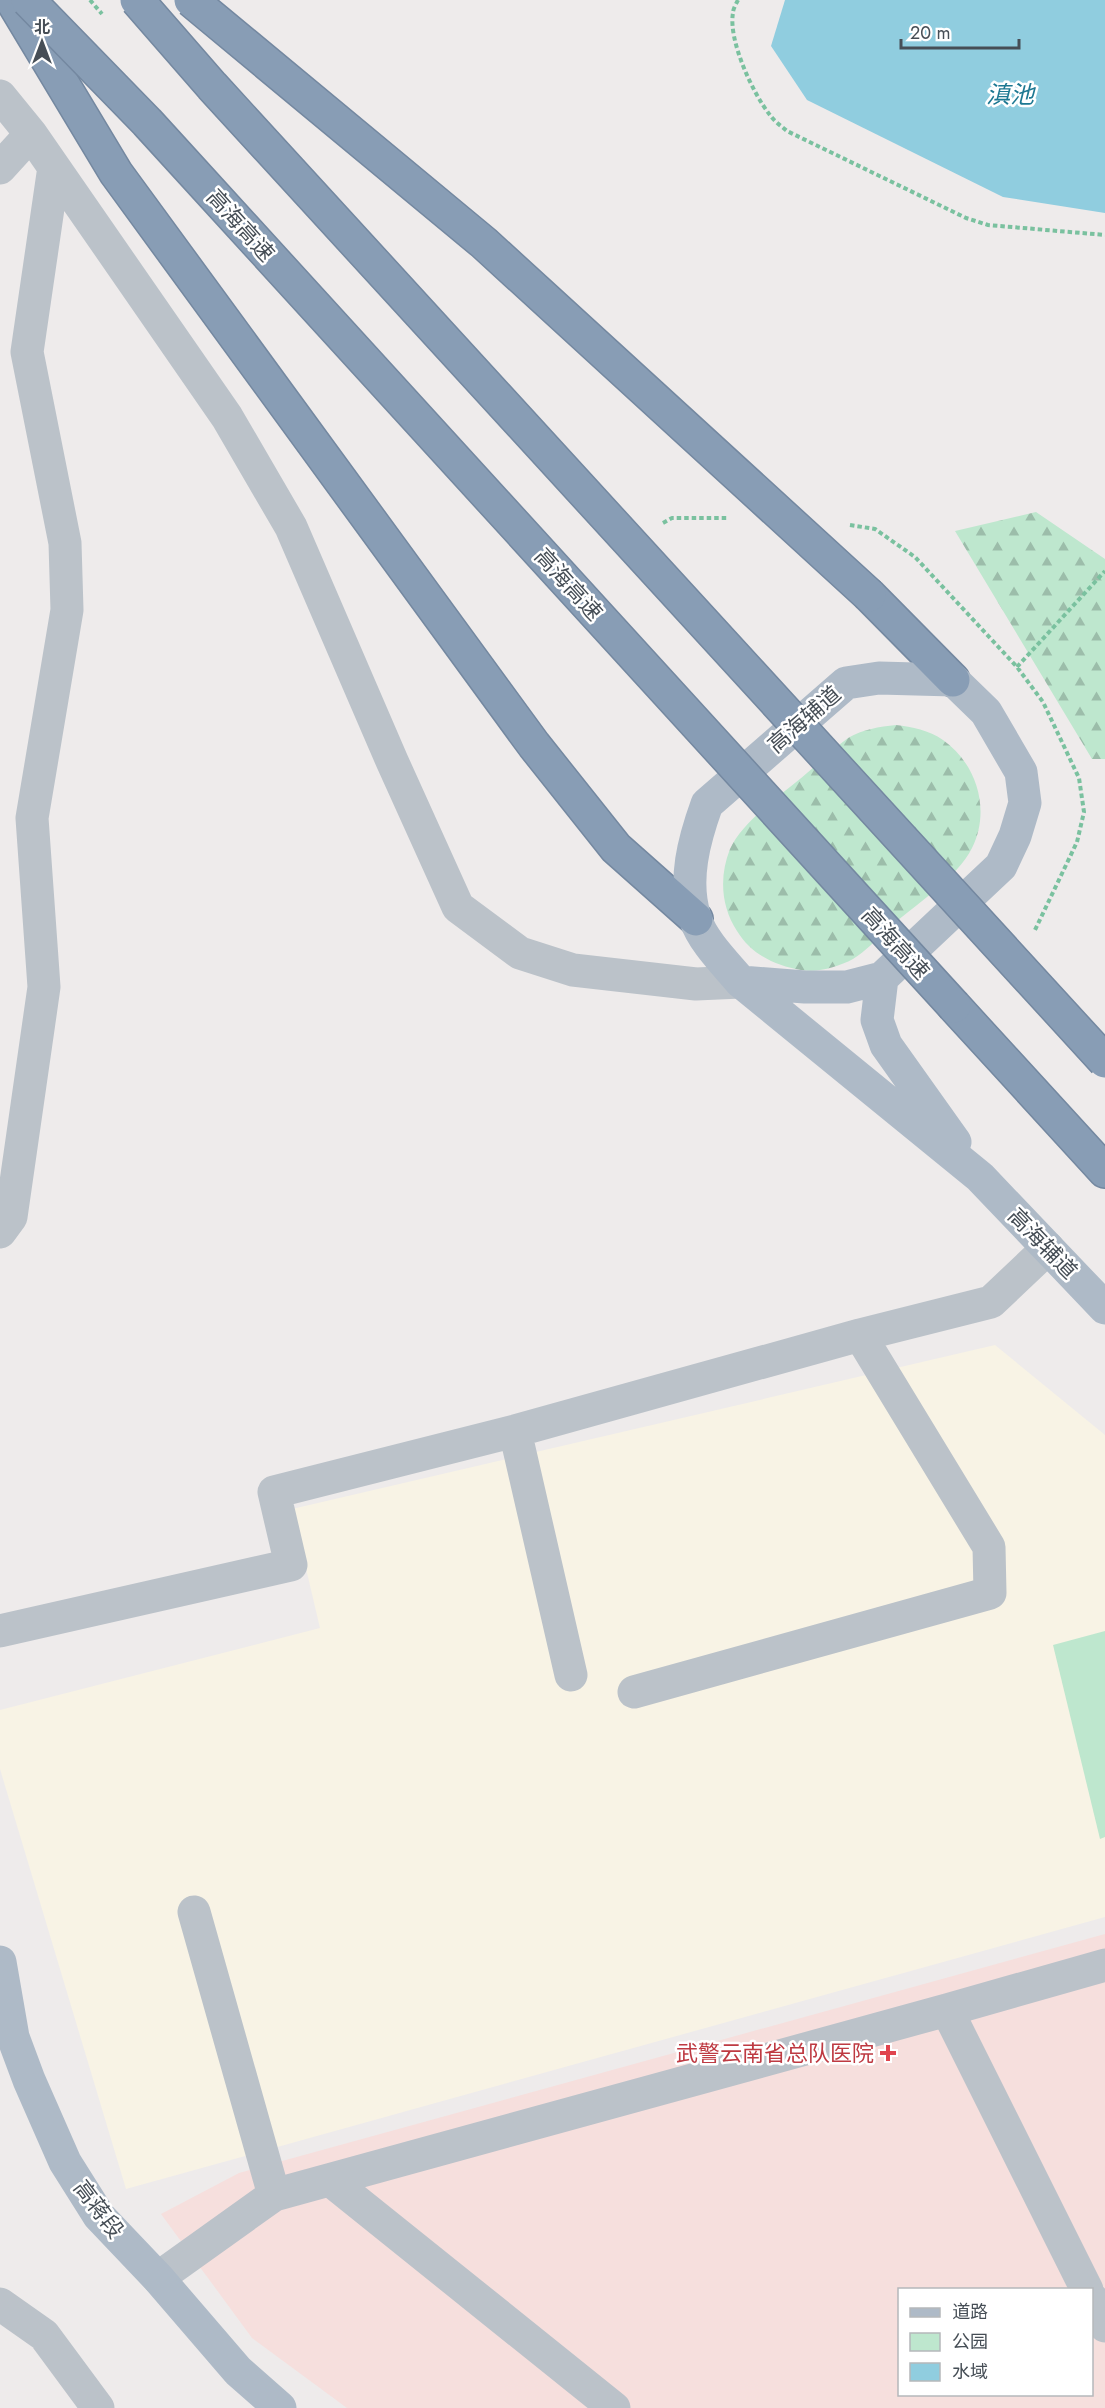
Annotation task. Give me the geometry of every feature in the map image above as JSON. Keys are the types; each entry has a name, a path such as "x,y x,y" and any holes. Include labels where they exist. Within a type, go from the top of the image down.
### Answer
{"highway":[{"path":"12,0 116,173 534,745 616,848 696,919"},
{"name":"高海高速","path":"28,0 147,122 1105,1171"},
{"path":"137,0 260,139 1105,1060"},
{"path":"191,0 484,243 869,595 953,680"}],"main road":[{"name":"高海辅道","path":"953,680 879,678 846,683 706,804 697,831 691,865 690,893 696,919 714,950 741,982 981,1178 1105,1308"},
{"path":"741,982 805,987 846,987 882,978 1001,866 1015,836 1025,803 1021,772 986,712 953,680"},
{"name":"高海辅道","path":"882,978 878,1020 886,1046 981,1178"},
{"name":"高蒋段","path":"0,1962 13,2037 65,2162 99,2216 158,2278 238,2371 280,2408"}],"street":[{"path":"0,96 31,134 227,417 291,527 458,907 520,953 573,970 696,984 741,982"},
{"path":"0,168 31,134"},
{"path":"0,1232 11,1217 44,987 32,818 67,610 65,543 27,352 54,167"},
{"path":"0,1631 291,1565 274,1492 515,1431 860,1335 991,1302 1048,1248"},
{"path":"634,1692 990,1593 989,1547 860,1335"},
{"path":"515,1431 571,1675"},
{"path":"194,1912 274,2195"},
{"path":"158,2278 274,2195 1105,1965"},
{"path":"946,2010 1086,2288"},
{"path":"330,2180 614,2408"},
{"path":"1093,2301 1105,2326"},
{"path":"0,2304 44,2335 98,2408"}],"path":[{"path":"738,0 733,13 733,35 741,57 758,98 770,116 787,131 966,218 988,225 1105,235"},
{"path":"1017,667 1105,571"}],"shaded area":[{"path":"995,1345 1105,1435 1105,1917 126,2189 0,1769 0,1710 320,1628 292,1509"},
{"name":"武警云南省总队医院","path":"1105,1934 1105,2408 347,2408 252,2338 161,2214 239,2173"}],"green space":[{"path":"1036,512 1105,559 1105,759 1092,759 955,531"},
{"path":"896,725 938,737 955,750 965,762 972,775 980,803 978,833 972,848 946,881 853,959 828,969 808,971 791,968 764,958 743,939 728,912 723,881 730,849 753,818 848,738 865,730"},
{"path":"1105,1631 1105,1837 1100,1839 1053,1645"}],"water":[{"name":"滇池","path":"785,0 1105,0 1105,213 1003,197 807,100 771,46"}],"place":[{"name":"武警云南省总队医院","path":"888,2053"}]}
